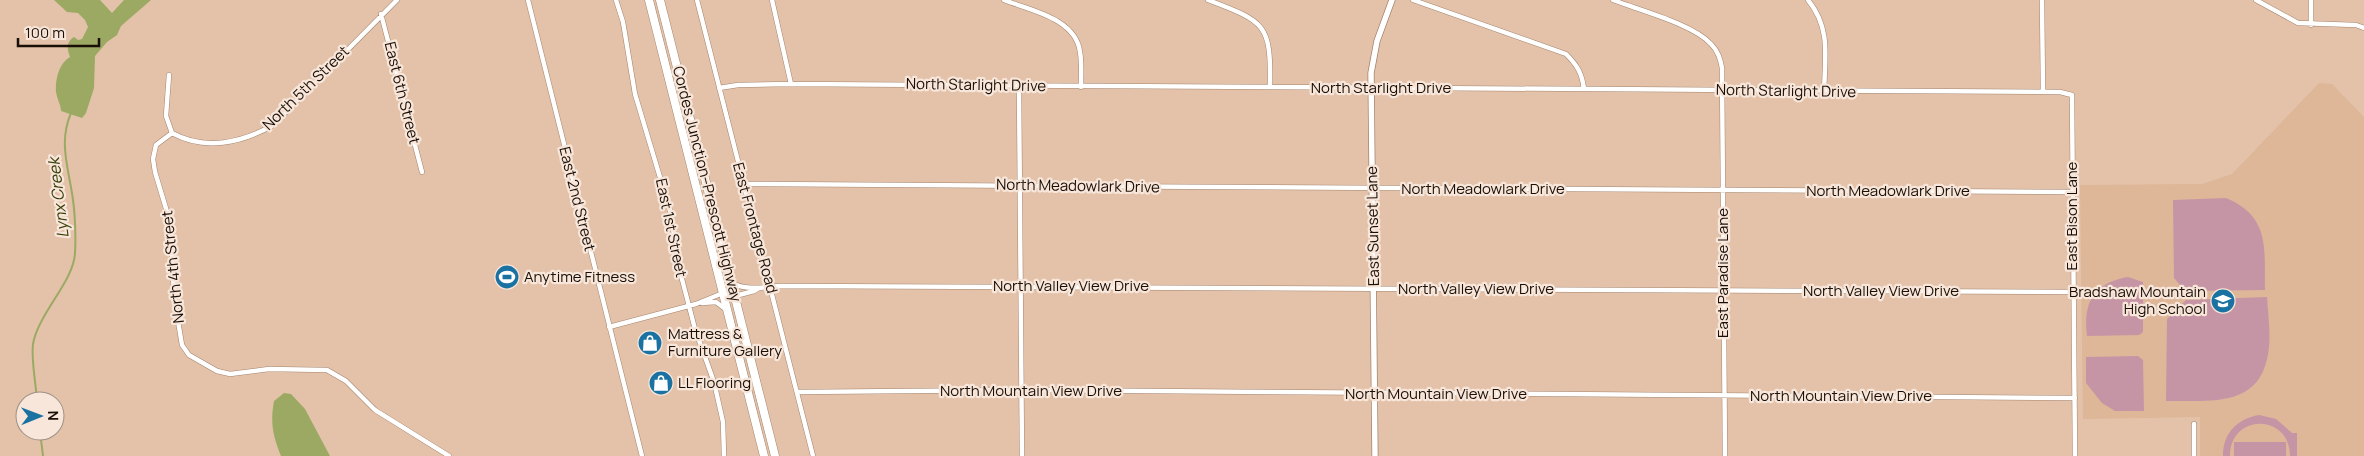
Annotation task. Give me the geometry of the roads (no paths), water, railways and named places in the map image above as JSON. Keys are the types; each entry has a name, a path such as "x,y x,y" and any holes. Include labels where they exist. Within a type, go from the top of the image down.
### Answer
{"main road":[{"name":"Cordes Junction–Prescott Highway","path":"649,0 764,456"},
{"name":"Cordes Junction–Prescott Highway","path":"660,0 775,456"}],"street":[{"name":"North 5th Street","path":"172,133 198,144 236,141 253,136 273,124 397,0"},
{"name":"East 2nd Street","path":"528,0 642,456"},
{"name":"East 1st Street","path":"616,0 623,22 635,94 671,214 678,264 689,306 714,382 723,422 724,456"},
{"name":"East Frontage Road","path":"697,0 813,456"},
{"path":"772,0 791,84"},
{"path":"1004,0 1057,20 1068,28 1080,50 1081,87"},
{"path":"1208,0 1240,12 1254,20 1263,29 1270,52 1270,87"},
{"name":"East Sunset Lane","path":"1375,456 1372,59 1392,0"},
{"path":"1413,0 1566,54 1576,64 1583,77 1584,89"},
{"name":"East Paradise Lane","path":"1613,0 1696,31 1710,43 1719,55 1722,90 1725,456"},
{"path":"1808,0 1821,18 1824,30 1824,92"},
{"path":"2042,0 2043,91"},
{"path":"2256,0 2298,23 2311,25 2356,25 2364,28"},
{"path":"2311,0 2311,25"},
{"name":"East 6th Street","path":"381,14 422,172"},
{"path":"169,74 166,116 172,133"},
{"name":"North Starlight Drive","path":"719,88 738,84 791,84 1824,92 2043,91"},
{"path":"1019,86 1022,456"},
{"name":"East Bison Lane","path":"2043,91 2072,95 2075,456"},
{"name":"North 4th Street","path":"172,133 156,145 153,159 172,225 174,297 182,345 186,351 217,371 230,374 269,369 327,370 346,382 375,410 449,456"},
{"name":"North Meadowlark Drive","path":"744,184 2072,192"},
{"name":"North Valley View Drive","path":"732,283 740,287 759,288 770,286 1020,286 2073,292"},
{"name":"North Valley View Drive","path":"735,296 759,288"},
{"path":"609,326 696,304 723,293 735,296"},
{"path":"696,304 719,303 728,314"},
{"name":"North Mountain View Drive","path":"797,392 1022,390 2075,398"},
{"path":"2194,424 2194,456"}],"waterway":[{"name":"Lynx Creek","path":"36,391 33,344 36,333 69,275 75,253 74,206 65,146 65,135 71,113"},
{"name":"Lynx Creek","path":"41,441 43,456"}],"place":[{"name":"Anytime Fitness","path":"507,277"},
{"name":"Bradshaw Mountain High School","path":"2223,301"},
{"name":"Mattress & Furniture Gallery","path":"650,343"},
{"name":"LL Flooring","path":"661,383"}]}
